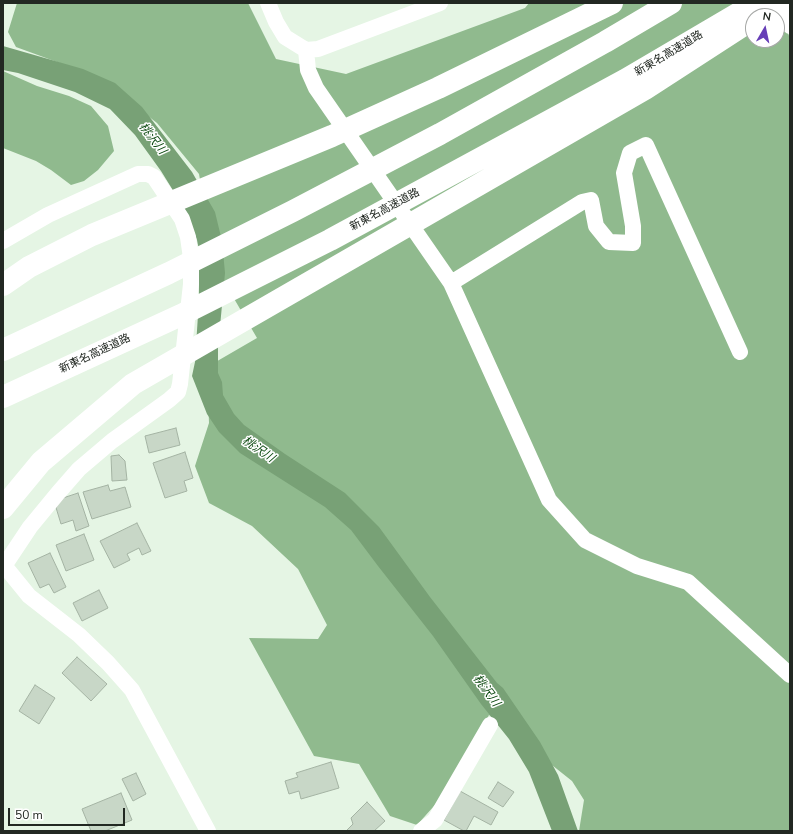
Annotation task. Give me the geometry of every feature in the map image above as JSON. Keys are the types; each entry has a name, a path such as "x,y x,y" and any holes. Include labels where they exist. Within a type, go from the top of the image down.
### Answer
{"highway":[{"path":"3,284 29,267 92,235 332,136 438,88 612,3"},
{"path":"3,350 169,273 293,211 440,134 605,42 671,3"},
{"name":"新東名高速道路","path":"3,397 181,315 330,240 625,80 756,3"},
{"path":"3,508 41,462 133,384 645,89 745,24"}],"street":[{"path":"268,3 276,22 285,37 306,50 318,49 409,8 440,3"},
{"path":"782,3 790,26"},
{"path":"306,50 308,70 316,88 451,283 549,500 585,540 637,566 688,582 790,675"},
{"path":"451,283 582,202 590,200 596,226 609,242 633,242 633,226 624,173 630,153 646,145 740,352"},
{"path":"3,241 48,215 138,174 148,174 154,177 182,219 188,237 191,258 191,284 178,392 112,441 79,469 30,527 4,565 29,596 79,635 108,663 132,690 208,831"},
{"path":"421,831 435,820 490,725"}],"shaded area":[{"path":"17,3 248,3 276,59 346,74 525,8 529,3 775,3 777,8 745,8 745,48 785,48 785,26 790,38 790,831 579,831 584,800 572,781 489,715 451,787 417,825 390,816 359,764 314,756 249,638 318,639 327,625 298,569 252,526 209,503 195,466 209,423 207,367 257,338 215,266 199,174 157,123 98,77 16,47 8,32"},
{"path":"3,71 37,86 69,96 91,106 108,126 114,151 98,170 84,181 71,185 36,161 3,148"}],"water":[{"name":"桃沢川","path":"3,46 83,69 115,83 142,107 192,172 215,212 222,241 225,273 218,348 218,373 222,382 223,395 234,414 244,425 345,493 379,527 430,597 497,683 503,688 540,742 558,775 578,831 552,831 529,772 509,739 481,704 433,636 351,530 325,507 240,453 219,432 207,414 192,376 195,362 199,299 199,250 197,240 187,213 161,171 135,135 110,109 75,92 18,73 3,70"}],"building":[{"path":"176,428 180,445 149,453 145,436"},
{"path":"185,452 193,478 184,481 187,491 165,498 153,463"},
{"path":"119,455 125,461 127,480 112,481 111,456"},
{"path":"108,485 110,491 125,487 131,507 92,519 83,492"},
{"path":"78,493 89,526 76,531 73,520 61,524 54,501"},
{"path":"137,523 151,551 142,555 139,548 127,554 130,560 114,568 100,541"},
{"path":"84,534 94,560 66,571 56,545"},
{"path":"50,553 66,587 54,593 49,584 40,588 28,563"},
{"path":"99,590 108,608 82,621 73,603"},
{"path":"77,657 107,684 91,701 62,673"},
{"path":"35,685 55,698 39,724 19,711"},
{"path":"331,762 339,788 301,799 299,791 289,794 285,781 298,777 296,773"},
{"path":"136,773 146,794 133,801 122,779"},
{"path":"498,782 514,792 503,807 488,798"},
{"path":"460,791 498,812 491,825 474,816 466,831 464,831 444,820"},
{"path":"121,793 132,820 105,831 91,831 82,809"},
{"path":"367,802 385,821 374,831 346,831 353,824 351,818"}]}
